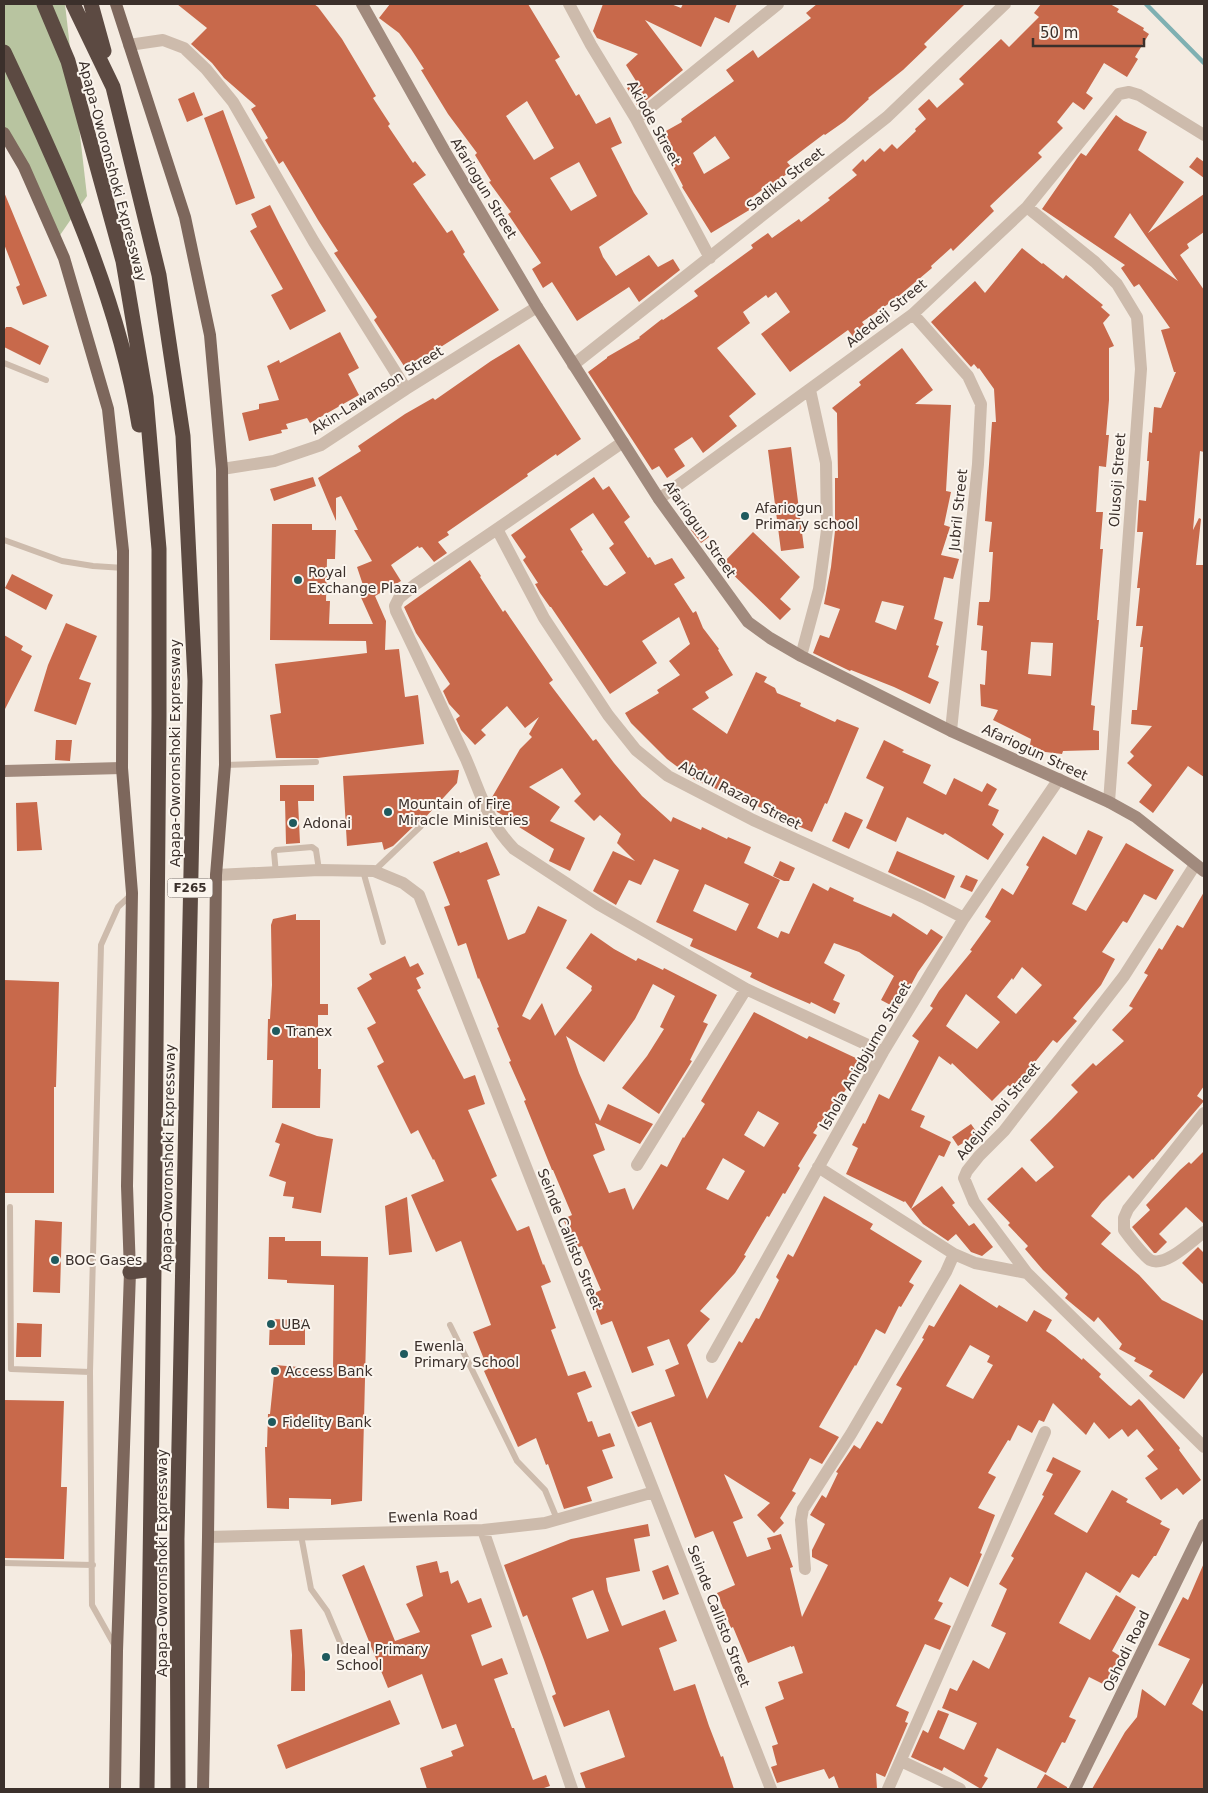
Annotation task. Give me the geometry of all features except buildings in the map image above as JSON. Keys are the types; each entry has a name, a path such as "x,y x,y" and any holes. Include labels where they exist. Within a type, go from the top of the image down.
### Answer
{"highway":[{"name":"Apapa-Oworonshoki Expressway","path":"44,4 68,61 123,261 146,396 159,549 154,1269 147,1789"},
{"name":"Apapa-Oworonshoki Expressway","path":"73,4 113,86 159,275 183,436 195,681 177,1538 178,1789"},
{"path":"91,4 113,86"},
{"path":"4,52 35,117 74,208 109,304 134,396 159,549"},
{"path":"130,1272 154,1269"}],"main road":[{"path":"116,4 185,217 210,335 222,469 225,765 216,875 203,1789"},
{"path":"4,133 24,167 64,258 108,409 124,568 122,768 132,893 127,1186 130,1272 117,1651 115,1789"}],"street":[{"name":"Afariogun Street","path":"362,4 444,150 537,307 659,498 748,622 770,638 801,656 951,731 1109,802 1136,817 1200,868"},
{"name":"Akiode Street","path":"569,4 591,45 636,118 710,258"},
{"path":"636,118 778,4"},
{"name":"Sadiku Street","path":"573,364 887,117 1005,4"},
{"path":"129,45 163,40 184,48 206,69 233,102 314,242 406,389"},
{"name":"Adedeji Street","path":"659,498 912,314 1027,207 1119,94 1129,92 1139,94 1204,135"},
{"name":"Olusoji Street","path":"1027,207 1095,262 1117,284 1137,317 1141,369 1109,802"},
{"name":"Akin-Lawanson Street","path":"222,469 274,461 321,444 537,307"},
{"name":"Jubril Street","path":"912,314 968,376 981,404 978,464 951,731"},
{"path":"801,656 819,589 827,530 826,463 810,390"},
{"path":"622,442 416,584 399,598 395,606 396,611 471,771 489,817 514,849 598,904 746,989 883,1052"},
{"name":"Abdul Razaq Street","path":"498,529 544,618 608,715 636,750 668,776 753,820 923,897 964,918"},
{"path":"4,771 122,768"},
{"name":"Ishola Anigbjumo Street","path":"712,1357 883,1052 964,918 1059,779"},
{"name":"Adejumobi Street","path":"1200,868 1124,976 1004,1131 979,1156 964,1178 974,1202 1027,1273 1204,1447"},
{"name":"Seinde Callisto Street","path":"216,875 276,874 319,870 369,871 404,883 419,895 771,1789"},
{"path":"637,1165 746,989"},
{"path":"1204,1113 1128,1209 1124,1218 1124,1230 1150,1260 1159,1262 1168,1259 1204,1232"},
{"path":"818,1167 954,1254 975,1263 1027,1273"},
{"path":"805,1569 801,1520 803,1509 851,1434 946,1272 954,1254"},
{"path":"888,1789 1045,1432"},
{"name":"Ewenla Road","path":"208,1537 483,1530 545,1523 654,1492"},
{"name":"Oshodi Road","path":"1075,1789 1204,1526"},
{"path":"483,1530 572,1789"},
{"path":"901,1761 960,1789"}],"lane":[{"path":"4,363 46,380"},
{"path":"4,540 62,561 124,568"},
{"path":"225,765 316,762"},
{"path":"384,942 369,871 421,826"},
{"path":"276,874 274,852 276,850 312,847 316,850 319,870"},
{"path":"117,1651 92,1605 90,1372 101,945 118,907 132,893"},
{"path":"10,1208 7,1369 90,1372"},
{"path":"450,1325 517,1461 545,1490 558,1520"},
{"path":"301,1535 311,1588 327,1611 343,1649"},
{"path":"4,1563 92,1565"}],"green space":[{"path":"4,4 65,4 87,196 56,241 4,131"}],"waterway":[{"path":"1146,4 1204,63"}],"place":[{"name":"Afariogun Primary school","path":"745,516"},
{"name":"Royal Exchange Plaza","path":"298,580"},
{"name":"Mountain of Fire Miracle Ministeries","path":"388,812"},
{"name":"Adonai","path":"293,823"},
{"name":"Tranex","path":"276,1031"},
{"name":"BOC Gases","path":"55,1260"},
{"name":"UBA","path":"271,1324"},
{"name":"Ewenla Primary School","path":"404,1354"},
{"name":"Access Bank","path":"275,1371"},
{"name":"Fidelity Bank","path":"272,1422"},
{"name":"Ideal Primary School","path":"326,1657"}]}
